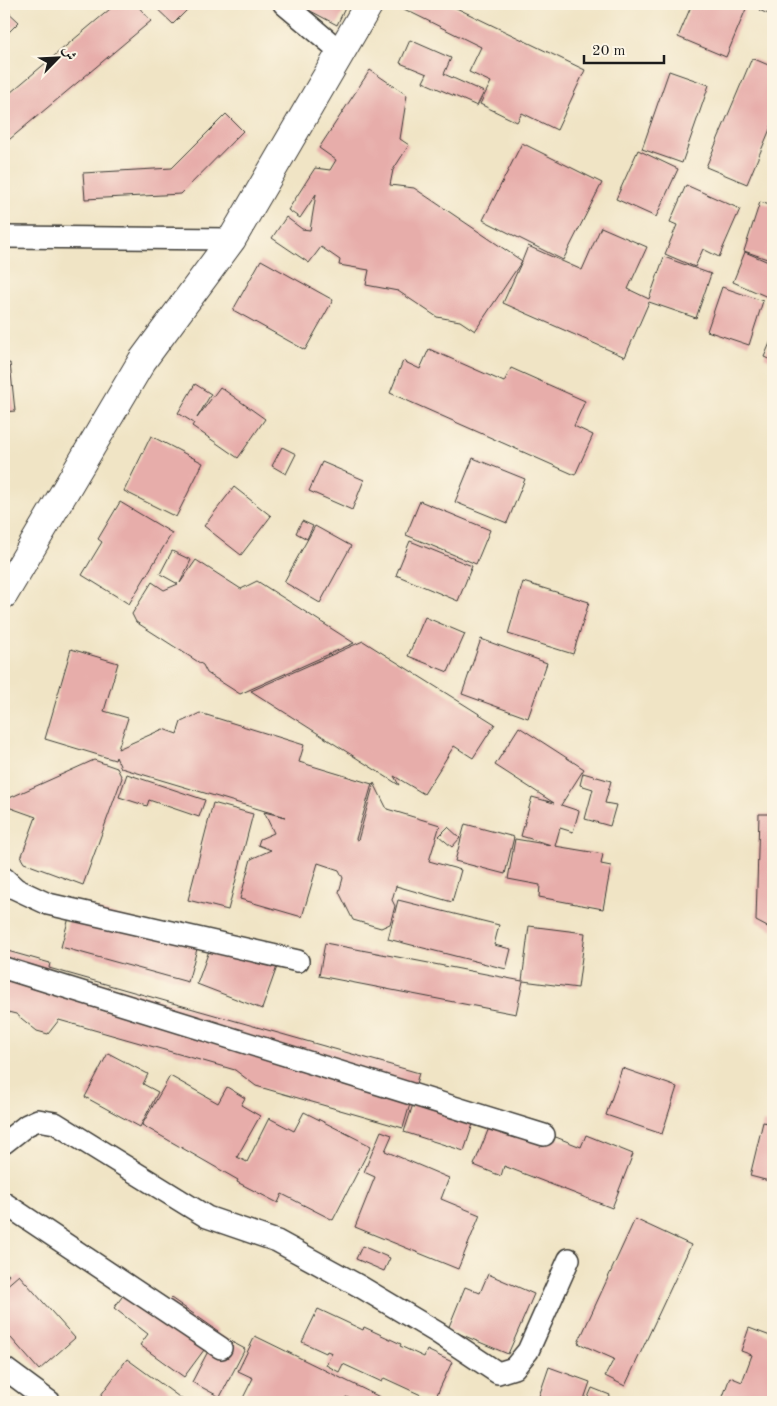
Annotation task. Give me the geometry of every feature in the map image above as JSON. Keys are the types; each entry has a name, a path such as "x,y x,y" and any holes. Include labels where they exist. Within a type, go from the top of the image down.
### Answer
{"main road":[{"path":"6,580 142,361 232,239 369,4"}],"street":[{"path":"291,6 341,52"},
{"path":"4,237 232,239"},
{"path":"4,878 16,889 48,904 298,961"},
{"path":"4,968 544,1135"},
{"path":"4,1142 27,1125 38,1120 55,1123 207,1217 277,1241 361,1287 438,1333 498,1373 514,1368 528,1351 570,1259"},
{"path":"4,1203 221,1348"},
{"path":"4,1368 50,1402"}],"building":[{"path":"116,4 136,4 151,21 4,144 4,98"},
{"path":"152,4 193,4 173,24"},
{"path":"307,4 347,4 337,25 305,8"},
{"path":"402,4 448,4 585,70 557,130 522,113 517,122 480,104 491,82 469,72 481,47 400,7"},
{"path":"692,4 748,4 726,57 678,37"},
{"path":"761,4 773,4 773,16 759,10"},
{"path":"4,8 19,22 5,36 4,35"},
{"path":"410,40 451,58 444,74 484,92 477,106 423,82 427,74 400,63"},
{"path":"752,58 773,67 773,122 747,184 706,167"},
{"path":"370,70 407,95 400,139 409,145 393,170 390,185 414,188 522,261 475,331 460,321 437,317 398,291 366,285 369,270 339,265 340,260 321,247 309,263 272,238 286,217 302,229 310,230 316,194 300,218 288,210 315,168 330,170 336,160 319,148"},
{"path":"669,71 709,85 682,163 642,149"},
{"path":"226,114 243,131 181,194 85,199 83,173 172,168"},
{"path":"522,143 602,183 563,260 483,220"},
{"path":"638,150 678,169 656,217 616,199"},
{"path":"686,185 740,209 719,257 703,249 695,267 665,254 677,225 670,222"},
{"path":"760,202 773,206 773,261 744,251"},
{"path":"601,227 647,247 628,289 649,299 664,257 711,274 696,318 649,302 625,357 503,303 528,246 582,270"},
{"path":"745,252 773,264 773,290 770,298 733,282"},
{"path":"261,260 333,300 305,350 233,310"},
{"path":"722,287 763,301 749,345 707,331"},
{"path":"773,336 773,361 764,357"},
{"path":"429,349 504,382 511,368 585,401 574,426 593,435 575,475 390,393 403,361 420,369"},
{"path":"10,363 15,411 4,412 4,364"},
{"path":"195,384 211,394 197,418 220,387 265,419 238,458 192,426 194,423 178,413"},
{"path":"151,436 203,463 176,517 124,491"},
{"path":"282,447 296,454 286,474 272,466"},
{"path":"473,458 525,479 507,523 455,502"},
{"path":"322,462 364,480 352,510 309,491"},
{"path":"234,487 271,516 241,555 204,526"},
{"path":"420,501 490,530 476,564 406,535"},
{"path":"120,502 172,533 129,604 82,575 102,542 98,539"},
{"path":"302,521 313,526 307,539 296,533"},
{"path":"315,526 351,546 320,603 284,582"},
{"path":"410,541 472,566 458,601 396,575"},
{"path":"172,551 191,560 180,583 196,560 241,589 257,581 354,643 240,694 207,673 203,665 136,622 132,614 152,582 164,590 178,584 160,574"},
{"path":"523,582 589,602 573,654 508,634"},
{"path":"425,617 465,634 448,672 408,656"},
{"path":"481,639 547,663 528,718 462,694"},
{"path":"363,641 495,724 473,758 454,746 424,794 394,776 399,785 251,691"},
{"path":"71,649 118,663 104,711 128,718 118,749 163,729 177,734 181,722 200,713 304,745 299,762 372,784 356,839 358,840 374,783 387,809 440,825 429,861 461,870 452,902 396,886 392,900 395,906 390,924 381,928 353,920 339,892 343,878 339,870 318,863 302,917 240,899 251,859 271,850 258,845 260,839 274,833 264,812 285,817 121,768 116,757 115,760 45,739"},
{"path":"519,727 584,769 561,805 579,811 573,832 560,828 555,846 603,854 601,864 611,866 603,909 539,897 540,885 508,879 515,839 551,845 521,836 532,797 554,803 495,765"},
{"path":"94,760 117,768 122,778 83,885 24,863 21,858 36,817 8,807 5,800"},
{"path":"583,773 611,781 605,803 616,805 610,826 585,819 593,789 580,785"},
{"path":"127,774 205,800 199,817 149,800 147,806 119,797"},
{"path":"213,803 253,814 228,910 188,900"},
{"path":"759,814 773,814 773,930 756,921"},
{"path":"465,824 514,837 505,874 455,861"},
{"path":"448,827 460,838 452,847 439,836"},
{"path":"4,878 13,881 4,906"},
{"path":"398,900 499,925 494,945 511,949 506,969 388,939"},
{"path":"73,903 200,938 188,982 61,947"},
{"path":"529,926 585,933 578,988 523,981 516,1014 319,976 325,943 522,981"},
{"path":"214,937 279,961 262,1009 197,984"},
{"path":"4,950 50,963 49,968 419,1073 403,1128 256,1086 235,1070 59,1020 48,1034 37,1031 16,1014 4,1011"},
{"path":"108,1053 148,1074 143,1084 158,1092 140,1127 85,1097"},
{"path":"622,1068 677,1087 662,1134 606,1115"},
{"path":"170,1076 218,1103 227,1087 245,1098 241,1105 260,1116 237,1157 247,1162 269,1118 294,1131 304,1112 371,1146 333,1220 282,1194 278,1203 237,1182 238,1180 142,1125"},
{"path":"417,1092 477,1112 464,1151 404,1132"},
{"path":"495,1113 581,1147 586,1135 633,1154 612,1208 504,1166 501,1176 474,1165"},
{"path":"763,1122 773,1124 773,1182 750,1176"},
{"path":"381,1131 392,1135 385,1151 449,1178 441,1199 480,1215 458,1269 355,1227 375,1177 364,1172"},
{"path":"635,1219 691,1245 625,1386 605,1376 614,1359 578,1343"},
{"path":"362,1246 390,1258 384,1271 356,1259"},
{"path":"4,1270 9,1275 4,1281"},
{"path":"488,1274 534,1294 508,1354 448,1329 465,1287 480,1293"},
{"path":"19,1275 75,1338 39,1370 4,1330 4,1288"},
{"path":"132,1283 165,1307 171,1298 218,1331 184,1377 140,1345 148,1334 114,1308"},
{"path":"318,1309 363,1330 364,1327 424,1357 427,1350 452,1362 434,1401 384,1378 382,1382 343,1364 339,1372 326,1365 332,1353 327,1351 326,1353 302,1342"},
{"path":"749,1328 773,1337 773,1402 721,1402 730,1377 742,1382 752,1355 741,1351"},
{"path":"217,1334 245,1349 220,1397 192,1382"},
{"path":"255,1336 390,1402 357,1402 346,1397 343,1402 241,1402 253,1378 238,1371"},
{"path":"127,1359 186,1402 96,1402"},
{"path":"549,1367 590,1382 583,1402 537,1402"},
{"path":"592,1388 610,1395 607,1402 586,1402"}]}
